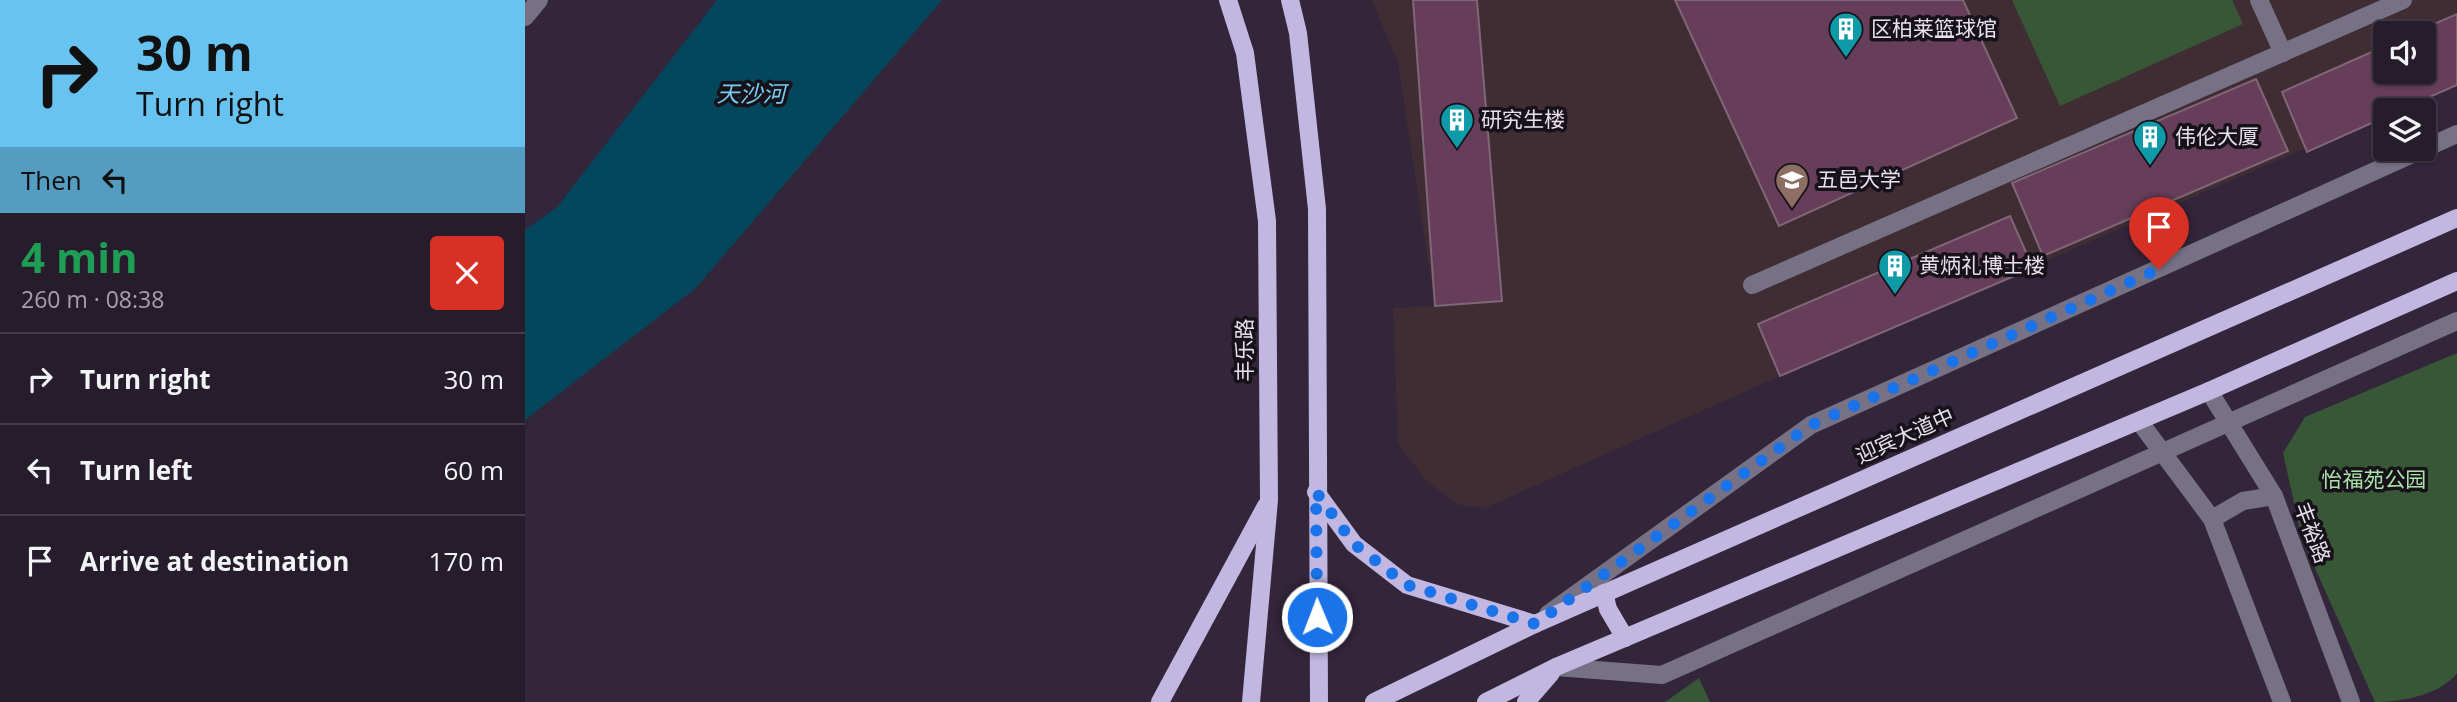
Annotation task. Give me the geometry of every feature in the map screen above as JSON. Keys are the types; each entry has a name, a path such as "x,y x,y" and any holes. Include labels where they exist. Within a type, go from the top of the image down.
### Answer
{"main road":[{"name":"丰乐路","path":"1228,0 1245,53 1267,221 1269,500 1251,702"},
{"path":"1290,0 1298,33 1317,208 1316,492 1319,702"},
{"name":"迎宾大道中","path":"1374,702 1604,593 2457,218"},
{"path":"1486,702 1556,667 2139,421 2457,281"},
{"path":"1316,492 1354,544 1407,585 1535,624"},
{"path":"1160,702 1269,500"},
{"path":"1604,593 1608,609 1625,638"},
{"path":"1526,702 1556,667"}],"street":[{"path":"525,17 539,0"},
{"path":"2259,0 2283,53"},
{"path":"1752,285 2403,0"},
{"path":"1535,624 1811,425 2457,134"},
{"path":"1556,667 1663,675 2457,321"},
{"name":"丰裕路","path":"2209,391 2274,496 2351,702"},
{"path":"2139,421 2212,519 2282,702"},
{"path":"2212,519 2243,502 2274,496"}],"shaded area":[{"name":"五邑大学","path":"1372,0 2457,0 2457,83 2423,98 2373,98 2373,119 1780,376 1485,508 1460,505 1426,481 1398,443 1393,308 1435,306 1398,63"}],"green space":[{"path":"2012,0 2232,0 2243,24 2060,106"},
{"name":"怡福苑公园","path":"2457,353 2457,673 2441,687 2420,696 2375,702 2302,539 2283,453 2305,417"},
{"path":"1699,678 1710,702 1665,702"}],"water":[{"name":"天沙河","path":"717,0 942,0 696,288 525,420 525,230 557,207"}],"building":[{"name":"研究生楼","path":"1413,0 1477,0 1502,301 1435,306"},
{"name":"区柏莱篮球馆","path":"1675,0 1963,0 2017,118 1779,226"},
{"path":"2457,14 2457,85 2427,98 2373,98 2373,122 2307,152 2282,92 2373,51 2373,84 2436,84 2436,23"},
{"name":"伟伦大厦","path":"2256,79 2288,151 2043,256 2012,183"},
{"name":"黄炳礼博士楼","path":"2010,216 2033,268 1780,376 1758,324"}],"place":[{"name":"区柏莱篮球馆","path":"1846,59"},
{"name":"研究生楼","path":"1457,150"},
{"name":"伟伦大厦","path":"2150,167"},
{"name":"五邑大学","path":"1792,210"},
{"name":"黄炳礼博士楼","path":"1895,296"}],"route":[{"path":"1317,617 1316,492 1354,544 1407,585 1535,624 1811,425 2159,269"}]}
